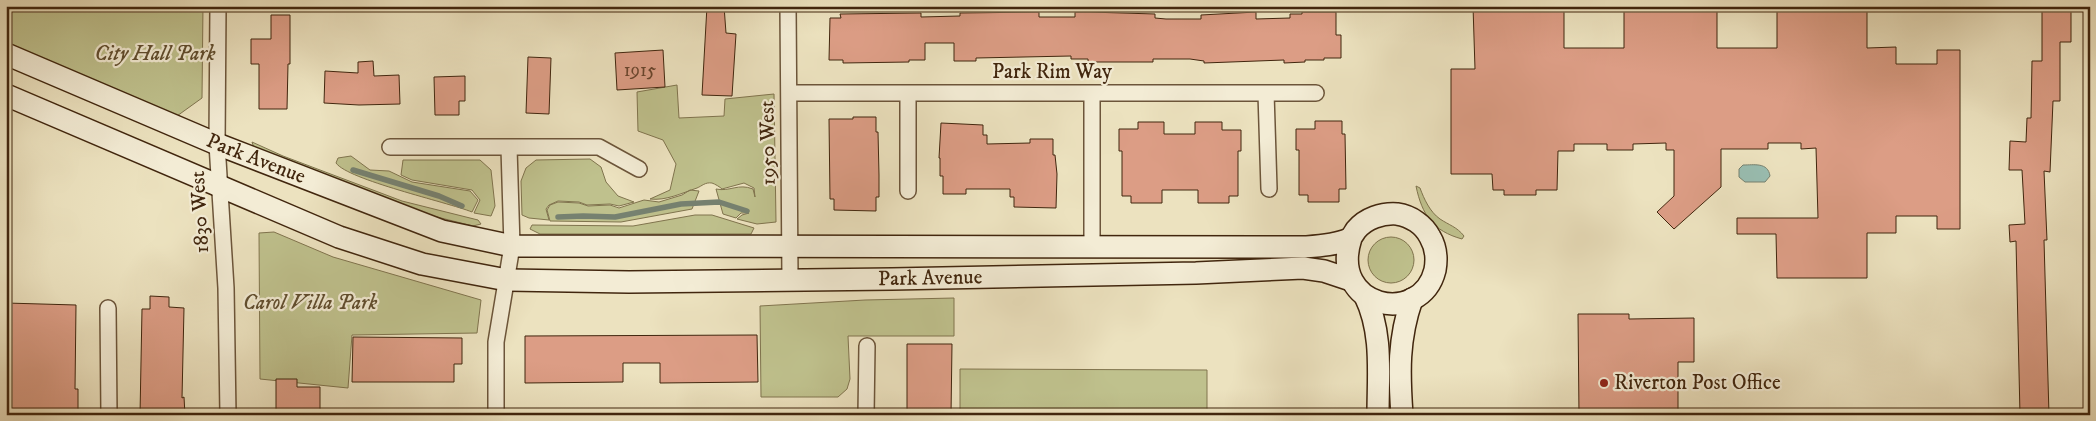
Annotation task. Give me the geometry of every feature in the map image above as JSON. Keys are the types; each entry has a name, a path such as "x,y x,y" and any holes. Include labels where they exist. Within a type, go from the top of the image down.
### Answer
{"street":[{"name":"1830 West","path":"218,6 217,144 226,288 228,415"},
{"name":"1950 West","path":"788,6 790,280"},
{"name":"Park Avenue","path":"6,54 217,144 442,231 512,246 1305,247 1324,246 1351,238 1363,224 1385,214 1400,214 1421,225 1432,240 1436,252 1436,264 1428,285 1412,299 1388,304 1376,302 1358,288 1324,271 1303,268 1196,273 790,280 629,282 507,280 422,264 357,244 6,95"},
{"name":"Park Rim Way","path":"789,93 1316,93"},
{"path":"908,93 908,191"},
{"path":"1092,93 1092,246"},
{"path":"1266,93 1269,189"},
{"path":"390,147 599,147 639,169"},
{"path":"496,415 496,342 512,246 509,148"},
{"path":"1351,238 1346,252 1346,267 1372,312 1377,334 1378,415"},
{"name":"Park Avenue","path":"1402,415 1400,352 1404,320 1412,299"},
{"path":"108,308 109,415"},
{"path":"866,415 867,346"}],"green space":[{"name":"City Hall Park","path":"6,6 203,6 202,98 177,116 6,45"},
{"path":"677,85 679,118 724,116 725,99 774,94 776,222 757,224 737,219 749,213 741,213 736,218 723,214 716,189 721,190 748,187 753,189 755,197 754,188 744,183 722,189 713,183 707,183 674,196 650,199 670,190 676,164 663,140 638,131 637,92"},
{"path":"252,142 283,156 402,201 478,220 481,224 473,226 401,208 254,148"},
{"path":"351,156 370,170 389,171 412,182 470,191 478,200 472,212 378,183 344,170 336,163 338,158"},
{"path":"590,159 601,167 606,182 618,196 634,202 619,206 610,204 587,205 579,202 558,201 549,205 546,209 549,220 529,218 522,215 521,181 526,168 536,160"},
{"path":"403,160 480,160 491,170 495,206 491,216 474,213 480,200 472,190 412,180 401,175"},
{"path":"1416,186 1420,188 1425,201 1433,213 1459,230 1464,236 1462,239 1443,231 1430,220 1422,205"},
{"path":"690,190 699,191 692,209 621,222 550,221 547,210 550,205 558,202 579,203 588,206 610,205 619,208 644,200 659,202 682,195"},
{"path":"695,215 712,215 754,228 751,234 540,234 530,229 532,225 633,226"},
{"name":"Carol Villa Park","path":"274,232 333,257 481,300 477,333 352,335 348,388 260,379 259,233"},
{"path":"1396,237 1400,238 1410,247 1413,251 1413,269 1404,279 1396,283 1386,283 1378,279 1369,269 1368,255 1372,247 1382,238"},
{"path":"954,298 954,336 848,336 850,379 847,389 838,397 761,397 760,306 865,300"},
{"path":"960,369 1207,370 1207,415 960,415"}],"water":[{"path":"1743,165 1763,166 1770,176 1765,182 1745,182 1739,177 1739,169"}],"building":[{"path":"707,6 724,6 726,33 736,34 732,96 702,95"},
{"path":"1473,6 1564,6 1564,48 1624,48 1624,6 1717,6 1717,48 1777,48 1777,6 1867,6 1867,48 1896,47 1896,64 1937,64 1937,50 1960,50 1960,229 1937,229 1937,216 1896,216 1896,233 1867,233 1867,278 1777,278 1776,234 1737,234 1737,218 1818,218 1816,148 1801,149 1801,143 1768,143 1768,149 1721,149 1721,187 1674,229 1657,212 1674,196 1674,150 1666,150 1666,143 1633,144 1633,150 1607,150 1607,144 1574,144 1574,151 1558,151 1557,190 1536,190 1536,195 1504,195 1504,190 1493,190 1492,174 1451,174 1451,69 1475,69"},
{"path":"2042,6 2071,6 2071,42 2060,42 2060,101 2053,101 2050,172 2044,171 2047,240 2044,240 2049,415 2020,415 2016,241 2010,242 2009,225 2025,224 2022,170 2009,170 2010,141 2026,142 2027,118 2031,118 2032,61 2042,61"},
{"path":"1039,12 1039,17 1075,17 1075,12 1089,12 1155,14 1155,18 1166,19 1201,19 1201,15 1256,12 1256,19 1290,18 1290,14 1302,14 1302,12 1336,12 1336,35 1341,35 1341,58 1284,63 1284,60 1204,63 1204,61 1190,59 1153,59 1153,62 1088,62 1088,59 1071,59 1071,56 976,58 976,61 954,61 954,43 925,43 925,60 843,63 843,60 829,60 830,18 841,18 840,14 921,13 921,17 960,16 960,13"},
{"path":"271,15 290,15 290,64 288,64 287,109 259,109 259,64 251,64 251,39 271,39"},
{"path":"663,50 665,87 617,90 615,53"},
{"path":"528,57 551,58 549,114 526,113"},
{"path":"373,61 374,76 399,75 400,104 359,105 324,103 325,71 358,73 358,62"},
{"path":"465,76 465,101 459,101 459,115 435,115 434,77"},
{"path":"853,117 876,117 879,197 876,197 876,211 834,210 834,199 830,199 829,119 853,119"},
{"path":"1315,121 1342,121 1342,134 1345,134 1346,189 1339,189 1339,202 1308,202 1308,195 1299,195 1299,150 1296,150 1296,129 1315,129"},
{"path":"1138,122 1164,122 1164,134 1195,134 1195,122 1222,122 1222,130 1241,130 1241,151 1238,151 1238,196 1229,196 1229,203 1198,203 1198,190 1162,190 1162,203 1131,203 1131,196 1122,196 1122,151 1119,151 1119,129 1138,129"},
{"path":"941,123 983,125 983,135 987,135 987,144 1030,143 1030,139 1053,139 1053,155 1055,155 1057,174 1056,208 1014,207 1014,197 1010,197 1010,189 966,189 966,194 943,194 943,176 940,176 939,158"},
{"path":"150,296 169,297 169,307 184,308 182,398 184,397 185,415 140,415 142,309 150,309"},
{"path":"6,303 76,305 75,389 78,389 78,415 6,415"},
{"name":"Riverton Post Office","path":"1578,314 1629,314 1629,319 1694,318 1694,362 1678,362 1678,415 1579,415"},
{"path":"757,335 758,382 660,383 660,363 623,363 623,382 525,383 525,336"},
{"path":"353,337 462,338 462,364 454,364 454,382 352,382"},
{"path":"907,344 952,344 951,415 920,415 920,410 907,410"},
{"path":"276,379 297,379 297,387 320,387 320,415 276,415"}],"waterway":[{"path":"353,170 439,196 462,206"},
{"path":"558,217 615,217 681,204 719,202 747,211"}],"place":[{"name":"Riverton Post Office","path":"1604,383"}]}
